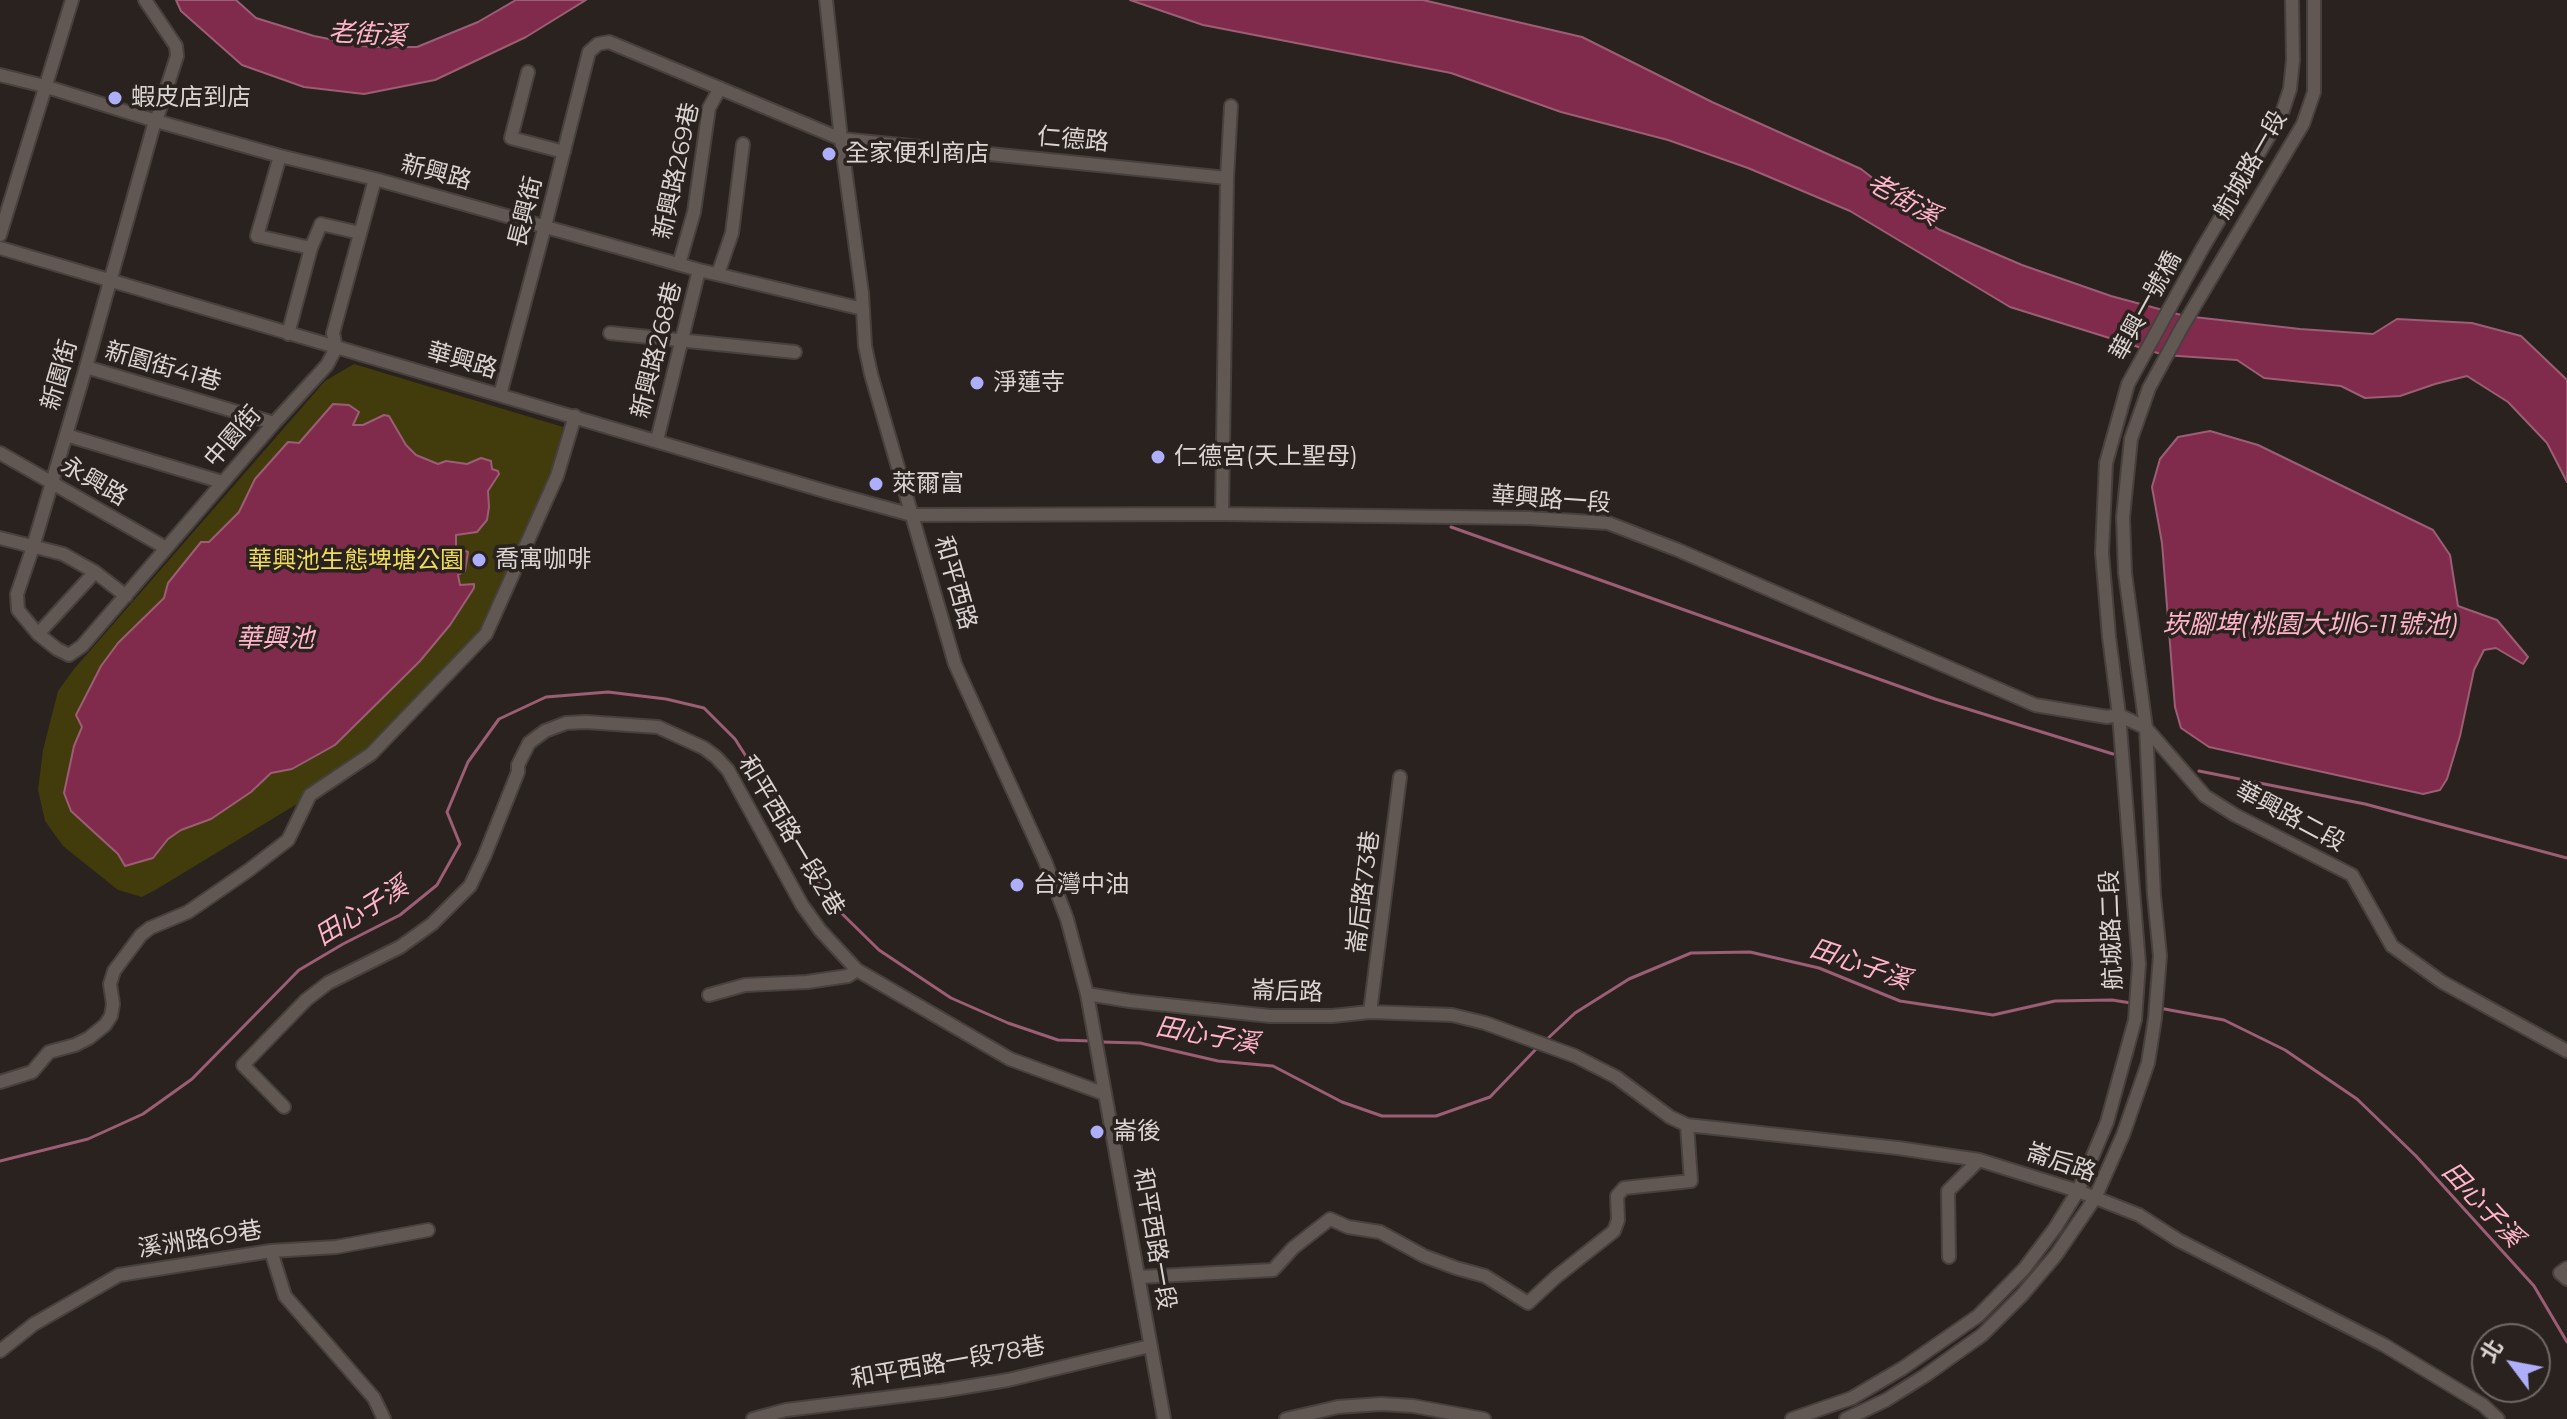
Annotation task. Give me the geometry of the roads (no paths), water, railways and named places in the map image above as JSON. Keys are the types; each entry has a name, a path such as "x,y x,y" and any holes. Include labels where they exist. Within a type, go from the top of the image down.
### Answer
{"street":[{"path":"0,235 72,0"},
{"name":"新園街","path":"38,634 18,610 17,594 86,367 155,121 177,56 176,46 145,0"},
{"name":"和平西路","path":"826,0 853,217 865,346 871,374 955,664 1045,861 1067,919 1087,994 1100,1066"},
{"name":"航城路一段","path":"2202,249 2281,116 2290,89 2293,60 2292,0"},
{"name":"航城路一段","path":"2224,255 2303,124 2314,92 2314,0"},
{"name":"仁德路","path":"598,44 609,42 841,139 1227,178"},
{"name":"長興街","path":"500,395 589,52 598,44"},
{"path":"528,72 511,138 564,152"},
{"name":"新興路","path":"0,75 280,156 375,179 699,270 863,309"},
{"name":"新興路269巷","path":"679,264 694,212 709,108 720,88"},
{"path":"1222,514 1227,178 1231,106"},
{"path":"718,274 732,233 743,144"},
{"path":"280,156 257,236 311,248"},
{"path":"336,348 333,333 375,179"},
{"path":"288,334 311,248 321,224 360,233"},
{"name":"華興路","path":"0,248 912,515"},
{"name":"華興一號橋","path":"2128,384 2202,249"},
{"name":"華興一號橋","path":"2149,388 2224,255"},
{"name":"新興路268巷","path":"657,440 699,270"},
{"path":"610,333 795,352"},
{"name":"中園街","path":"38,634 69,655 82,646 327,365 336,348"},
{"name":"新園街41巷","path":"86,367 274,423"},
{"name":"航城路二段","path":"1792,1419 1852,1398 1903,1368 1978,1316 2024,1269 2055,1228 2078,1191 2107,1122 2135,1020 2139,967 2119,715 2102,552 2106,463 2128,384"},
{"name":"航城路二段","path":"1846,1419 1886,1400 1982,1335 2048,1265 2095,1198 2123,1135 2148,1063 2160,956 2146,728 2125,573 2123,517 2131,439 2149,388"},
{"path":"0,1082 32,1072 49,1052 75,1045 105,1025 111,1016 113,1004 110,984 114,971 141,935 188,912 288,840 310,795 371,754 486,634 557,476 575,416"},
{"path":"66,435 222,482"},
{"name":"永興路","path":"0,453 166,548"},
{"name":"華興路一段","path":"912,515 1222,514 1528,518 1608,523 1678,550 2035,705 2107,717 2119,715 2146,728"},
{"path":"0,538 63,554 95,572 126,596"},
{"path":"38,634 95,572"},
{"name":"和平西路一段2巷","path":"284,1107 243,1065 306,1000 328,983 415,938 470,886 529,743 545,731 566,723 586,722 658,727 704,748 728,770 802,905 820,930 857,970 1010,1059 1105,1094"},
{"name":"華興路二段","path":"2146,728 2205,796 2235,815 2352,875 2392,946 2442,982 2567,1051"},
{"name":"崙后路73巷","path":"1370,1012 1400,777"},
{"path":"709,995 745,985 807,982 848,976 857,970"},
{"name":"崙后路","path":"1087,994 1270,1016 1332,1016 1370,1012 1452,1015 1485,1023 1575,1056 1616,1077 1670,1117 1687,1125 1979,1160 2078,1191 2139,1215 2178,1240 2384,1345 2483,1405 2498,1419"},
{"name":"和平西路一段","path":"1100,1066 1164,1419"},
{"path":"1139,1277 1273,1270 1293,1248 1330,1219 1348,1227 1380,1232 1424,1256 1485,1276 1528,1303 1614,1231 1618,1220 1617,1196 1624,1188 1691,1181 1687,1125"},
{"path":"1949,1257 1948,1191 1979,1160"},
{"name":"溪洲路69巷","path":"0,1351 34,1324 119,1275 271,1251 336,1247 428,1230"},
{"path":"271,1251 285,1296 374,1398 384,1419"},
{"path":"2567,1268 2560,1273 2567,1279"},
{"name":"和平西路一段78巷","path":"753,1419 786,1410 1008,1380 1150,1346"},
{"path":"1286,1419 1338,1407 1381,1404 1413,1406 1484,1419"}],"water":[{"path":"176,0 236,0 256,18 314,36 370,47 417,47 478,22 516,0 586,0 526,37 435,80 364,94 304,87 242,65 181,11"},
{"path":"1130,0 1423,0 1582,37 1712,102 1861,169 1938,229 2022,265 2111,296 2185,316 2300,329 2373,334 2397,319 2472,323 2521,336 2567,380 2567,482 2547,443 2508,402 2467,376 2400,396 2365,398 2341,386 2264,378 2237,360 2164,355 2010,307 1850,211 1748,168 1668,140 1561,112 1451,73 1203,25"},
{"name":"華興池","path":"333,404 349,405 359,412 353,425 363,425 384,415 389,416 406,445 416,455 438,464 446,461 467,464 481,458 491,461 492,469 499,474 488,491 487,520 477,532 456,535 456,547 468,552 465,571 458,575 460,585 474,584 474,588 450,625 420,661 335,745 292,769 271,773 251,792 211,819 181,830 168,839 153,858 125,866 118,854 71,811 64,793 74,746 82,727 76,715 101,666 118,643 164,598 168,583 201,542 209,542 239,512 255,479 288,442 299,443"},
{"name":"崁腳埤(桃園大圳6-11號池)","path":"2210,431 2258,445 2433,530 2450,555 2458,606 2497,620 2528,657 2523,664 2496,648 2484,650 2474,670 2460,736 2447,779 2440,790 2423,794 2209,747 2181,728 2175,707 2162,543 2152,487 2160,459 2178,437"}],"waterway":[{"path":"1451,527 1935,699 2113,754"},
{"name":"田心子溪","path":"0,1161 88,1139 143,1114 192,1079 299,970 400,915 437,885 460,844 447,812 468,762 499,719 546,697 608,692 666,699 704,708 735,739 777,805 828,900 879,950 951,998 1008,1023 1058,1040 1093,1041"},
{"path":"2199,771 2365,804 2567,858"},
{"name":"田心子溪","path":"1545,1041 1575,1013 1629,979 1691,953 1750,952 1819,968 1900,1001 1993,1015 2055,1001 2112,1000 2131,1003"},
{"name":"田心子溪","path":"2159,1008 2224,1020 2285,1050 2357,1099 2416,1156 2534,1286 2567,1342"},
{"name":"田心子溪","path":"1101,1042 1140,1043 1218,1061 1273,1066 1342,1102 1382,1116 1436,1116 1490,1097 1539,1046"}],"place":[{"name":"蝦皮店到店","path":"115,98"},
{"name":"全家便利商店","path":"829,154"},
{"name":"淨蓮寺","path":"977,383"},
{"name":"仁德宮(天上聖母)","path":"1158,457"},
{"name":"萊爾富","path":"876,484"},
{"name":"喬寓咖啡","path":"479,560"},
{"name":"台灣中油","path":"1017,885"},
{"name":"崙後","path":"1097,1132"}],"water label":[{"name":"老街溪","path":"367,35"},
{"name":"老街溪","path":"1903,200"}],"park label":[{"name":"華興池生態埤塘公園","path":"356,561"}]}
